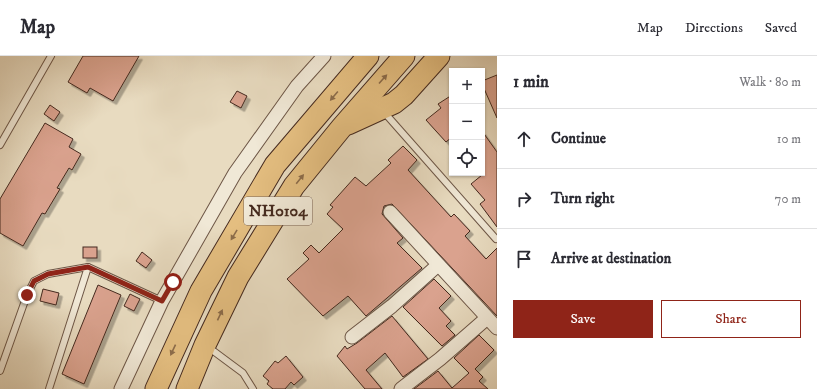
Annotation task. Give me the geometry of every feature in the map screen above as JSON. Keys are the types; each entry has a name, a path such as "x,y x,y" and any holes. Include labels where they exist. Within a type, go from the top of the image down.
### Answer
{"highway":[{"name":"NH0104","path":"156,389 201,290 275,165 368,56"},
{"name":"NH0104","path":"187,389 238,277 294,186 342,127 404,56"},
{"path":"342,127 381,109 404,95 439,56"}],"street":[{"path":"122,389 162,301 235,173 298,86 324,56"},
{"path":"390,212 497,328"},
{"path":"352,336 392,306 438,265"},
{"path":"401,389 440,359 487,318"}],"lane":[{"path":"0,145 51,56"},
{"path":"381,109 496,239"},
{"path":"0,371 27,295 34,281 48,274 88,267 162,301"},
{"path":"49,389 88,267"},
{"path":"206,345 243,373 253,389"}],"building":[{"path":"83,56 139,56 113,101 90,88 87,93 68,82"},
{"path":"497,75 497,118 485,91 485,80"},
{"path":"237,91 247,96 241,108 230,102"},
{"path":"449,97 449,140 446,142 426,120 441,108 438,104"},
{"path":"50,105 60,112 54,121 44,114"},
{"path":"45,123 73,139 69,147 81,154 72,170 69,168 57,188 60,189 45,214 42,213 23,246 0,233 0,199"},
{"path":"485,135 497,152 497,227 480,204 485,200 471,184 481,176 485,176"},
{"path":"403,146 417,160 408,170 451,217 454,214 470,231 465,236 486,259 497,248 497,316 392,204 384,206 382,214 403,238 397,243 422,268 366,316 348,296 323,316 287,279 309,259 303,253 311,245 319,253 343,229 327,214 333,207 330,205 355,177 366,186 391,163 388,160"},
{"path":"83,247 97,247 97,258 83,258"},
{"path":"142,252 152,260 146,268 136,261"},
{"path":"434,279 451,296 439,308 451,321 446,326 455,335 442,346 403,307"},
{"path":"98,285 121,295 84,384 62,374"},
{"path":"43,289 59,293 56,305 40,301"},
{"path":"130,294 140,299 134,311 124,306"},
{"path":"392,316 428,359 403,377 385,353 366,370 382,389 365,389 337,356 345,346 347,349 357,343"},
{"path":"479,335 494,350 475,369 483,377 479,381 488,389 414,389 438,371 452,388 469,373 454,358"},
{"path":"286,356 303,377 294,385 291,382 285,389 273,389 267,384 269,381 263,376 275,361 278,363"}],"route":[{"path":"27,295 34,281 48,274 88,267 162,301 173,282"}]}
